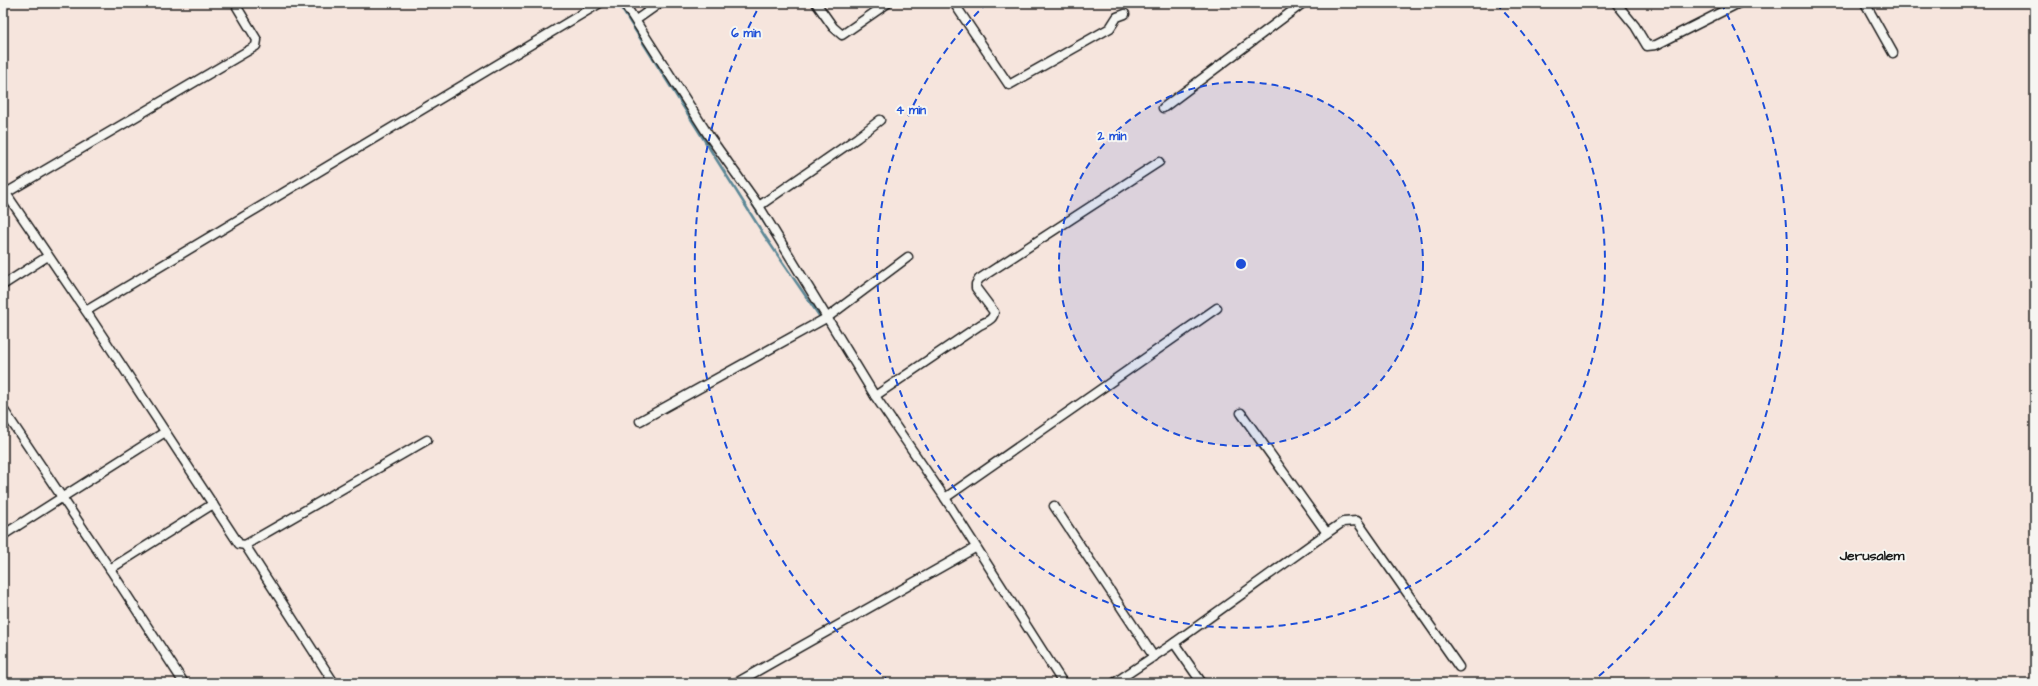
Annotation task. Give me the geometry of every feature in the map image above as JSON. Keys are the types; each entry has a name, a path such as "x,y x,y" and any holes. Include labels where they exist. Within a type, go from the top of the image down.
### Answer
{"street":[{"path":"237,3 237,7 257,40 256,46 4,191 86,310 239,544 245,545 427,440"},
{"path":"86,310 600,3"},
{"path":"624,3 709,136 758,206 828,317 875,396 945,498 1063,683"},
{"path":"636,20 660,3"},
{"path":"816,3 833,27 842,35 888,3"},
{"path":"954,3 1009,85 1110,28 1117,18 1124,14"},
{"path":"1163,108 1303,3"},
{"path":"1616,3 1635,26 1647,46 1656,45 1739,3"},
{"path":"1865,3 1894,53"},
{"path":"758,206 857,138 880,120"},
{"path":"875,396 994,316 994,312 976,288 976,284 979,279 1159,162"},
{"path":"3,285 48,256"},
{"path":"640,421 828,317 908,257"},
{"path":"945,498 1217,308"},
{"path":"3,408 110,569 183,683"},
{"path":"1241,413 1327,533"},
{"path":"3,535 62,496 165,432"},
{"path":"110,569 213,504"},
{"path":"1054,506 1154,657"},
{"path":"1114,683 1174,643 1343,522 1357,521 1458,667"},
{"path":"245,545 334,683"},
{"path":"736,683 976,548"},
{"path":"1174,643 1202,683"}],"waterway":[{"path":"618,3 764,235 820,317"},
{"path":"749,199 784,254"}],"district":[{"name":"Jerusalem","path":"1872,556"}]}
